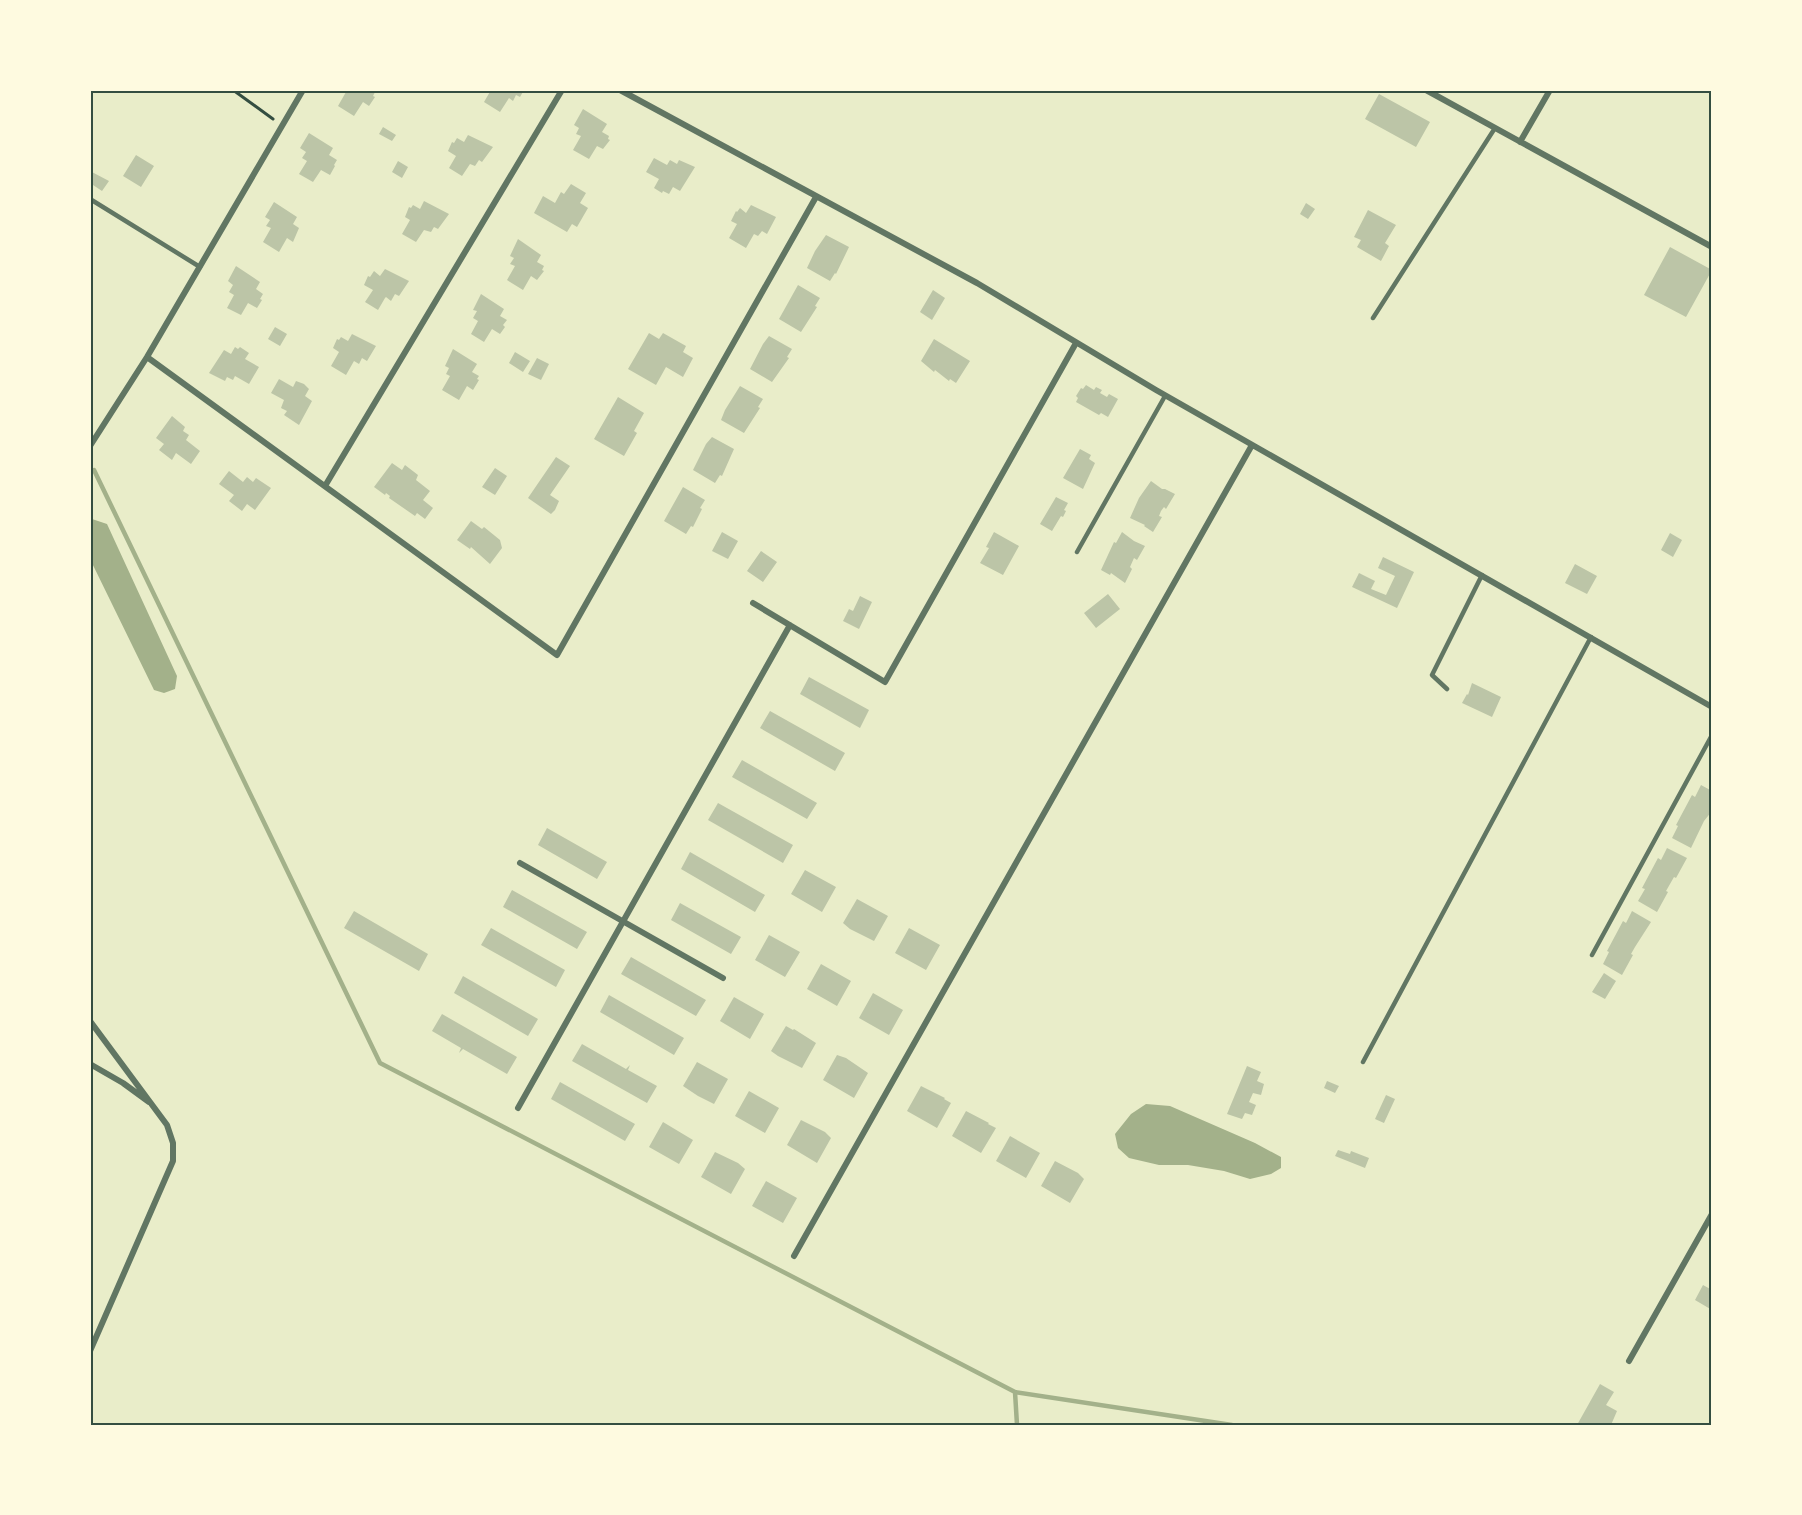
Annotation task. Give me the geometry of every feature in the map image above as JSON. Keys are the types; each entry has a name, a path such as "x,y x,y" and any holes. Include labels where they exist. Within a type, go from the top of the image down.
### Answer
{"street":[{"path":"90,446 147,357 303,90"},
{"path":"325,486 562,90"},
{"path":"620,90 977,283 1165,396 1712,706"},
{"path":"1426,90 1712,247"},
{"path":"1520,142 1550,90"},
{"path":"147,357 557,655 816,197"},
{"path":"753,603 885,682 1076,343"},
{"path":"794,1256 1252,445"},
{"path":"518,1108 790,625"},
{"path":"520,863 723,978"},
{"path":"90,1021 156,1108 167,1125 173,1143 173,1161 90,1352"},
{"path":"90,1064 123,1083 156,1108"},
{"path":"1629,1360 1712,1214"}],"lane":[{"path":"1373,318 1495,128"},
{"path":"90,199 200,267"},
{"path":"1077,552 1165,396"},
{"path":"1447,689 1432,675 1482,575"},
{"path":"1363,1062 1591,637"},
{"path":"1592,955 1712,735"}],"path":[{"path":"233,90 283,126"}],"shaded area":[{"path":"90,520 107,524 177,676 175,689 164,693 154,690 90,559"},
{"path":"1146,1104 1170,1106 1255,1143 1281,1157 1281,1168 1271,1174 1250,1179 1224,1171 1188,1165 1159,1165 1129,1158 1118,1148 1115,1134 1131,1114"}],"building":[{"path":"342,90 371,90 375,92 373,96 375,97 369,106 363,102 354,116 338,106 346,92"},
{"path":"491,90 524,90 520,97 516,95 513,101 509,98 500,112 484,102"},
{"path":"1379,94 1430,122 1416,147 1365,119"},
{"path":"583,109 607,124 602,132 609,136 610,140 603,149 597,146 589,159 573,150 581,136 576,134 579,128 574,125"},
{"path":"383,127 396,135 392,141 379,134"},
{"path":"309,133 333,148 329,155 337,160 330,175 321,170 313,182 299,174 307,161 302,158 306,152 300,148"},
{"path":"468,135 493,147 482,162 479,160 475,166 470,164 462,176 449,168 456,156 448,151 452,142 454,143 457,138 464,142"},
{"path":"136,155 154,166 141,187 123,176"},
{"path":"654,158 667,165 670,160 677,164 679,160 695,167 680,191 673,187 669,194 654,188 659,179 646,172"},
{"path":"398,161 408,167 402,178 392,172"},
{"path":"90,171 109,181 102,191 90,183"},
{"path":"571,184 586,193 580,203 588,208 577,227 572,224 567,232 534,213 543,196 555,203 561,192 564,194"},
{"path":"424,201 449,214 438,229 434,227 431,232 424,230 416,242 402,234 410,220 405,217 409,207 413,205 420,209"},
{"path":"274,202 297,217 293,224 299,228 293,242 287,238 279,252 263,242 271,228 266,226 270,220 265,217"},
{"path":"1306,203 1315,209 1308,219 1300,214"},
{"path":"751,205 776,217 767,234 762,231 758,236 754,234 746,248 729,238 737,224 731,221 736,211 740,208 746,213"},
{"path":"1368,210 1396,225 1385,243 1389,246 1381,261 1357,247 1361,240 1354,237"},
{"path":"826,235 849,247 836,274 830,281 807,268"},
{"path":"518,239 541,255 537,262 544,266 542,270 544,271 537,280 531,276 523,290 507,280 515,266 510,264 514,258 510,256"},
{"path":"1670,247 1712,270 1686,317 1644,295"},
{"path":"236,266 260,282 256,289 263,294 257,308 248,303 241,315 227,308 234,295 229,292 233,285 228,281"},
{"path":"385,269 409,281 399,296 395,294 391,301 386,297 378,310 365,302 373,290 364,285 368,276 370,277 374,271 380,276"},
{"path":"798,285 820,298 801,332 779,319"},
{"path":"933,290 945,298 932,320 920,312"},
{"path":"481,294 504,309 500,316 507,320 500,334 492,329 484,342 471,334 478,321 473,318 477,311 473,310"},
{"path":"275,327 287,334 280,346 268,339"},
{"path":"649,333 659,339 663,333 686,346 683,352 693,358 683,377 666,367 656,385 628,369"},
{"path":"352,334 376,346 367,361 362,358 359,364 354,361 346,375 331,366 339,352 333,348 337,339 341,337 348,341"},
{"path":"769,336 792,349 787,357 789,358 772,382 750,369"},
{"path":"934,339 970,361 956,383 950,379 949,381 935,370 934,372 921,361"},
{"path":"235,347 238,349 240,347 249,353 245,359 259,367 249,384 235,376 233,380 227,377 225,381 209,373 224,350 231,354"},
{"path":"453,349 477,364 472,372 479,376 473,390 467,386 459,400 442,390 450,376 446,374 449,368 445,366"},
{"path":"515,352 530,361 523,372 509,363"},
{"path":"537,358 549,364 541,380 528,374"},
{"path":"279,379 293,387 296,381 309,389 305,396 312,401 299,425 284,415 287,411 281,408 284,400 271,393"},
{"path":"1086,385 1094,390 1096,387 1102,390 1100,393 1107,397 1109,394 1118,399 1108,417 1101,413 1099,415 1076,402 1078,398 1076,396"},
{"path":"740,386 763,399 744,433 721,420"},
{"path":"618,397 644,413 634,431 637,433 624,456 594,439"},
{"path":"172,416 185,427 183,431 189,435 186,440 200,451 191,464 176,453 172,460 159,450 164,444 156,438"},
{"path":"712,437 734,449 722,476 720,475 715,483 693,470"},
{"path":"1080,449 1091,455 1089,459 1095,463 1083,489 1063,478"},
{"path":"556,457 570,466 550,495 559,501 551,514 528,498"},
{"path":"392,463 402,470 405,465 418,475 416,480 430,491 423,500 433,508 425,519 417,513 415,516 389,498 390,496 386,493 385,495 374,487"},
{"path":"495,468 507,476 495,495 482,487"},
{"path":"229,471 243,482 247,477 253,482 256,478 271,488 255,510 247,504 242,511 229,501 234,495 219,484"},
{"path":"1151,481 1175,494 1166,509 1164,507 1161,511 1159,516 1162,517 1153,532 1145,525 1130,518 1139,498"},
{"path":"683,487 705,500 693,527 691,526 686,534 664,521"},
{"path":"1056,497 1068,503 1063,517 1061,516 1052,531 1040,524"},
{"path":"471,521 482,529 484,527 500,540 502,548 490,564 471,547 470,549 457,540"},
{"path":"722,532 738,541 728,559 712,551"},
{"path":"994,532 1019,546 1003,575 980,563 989,548 986,547"},
{"path":"1122,532 1145,546 1137,560 1134,558 1130,567 1132,569 1125,583 1111,573 1110,575 1101,570 1114,542 1116,543"},
{"path":"1670,533 1682,540 1673,557 1661,550"},
{"path":"761,551 777,562 763,582 747,571"},
{"path":"1383,557 1414,572 1397,608 1352,587 1359,573 1375,581 1371,589 1386,595 1395,576 1378,568"},
{"path":"1575,564 1597,576 1587,594 1565,583"},
{"path":"1108,594 1120,609 1096,628 1084,613"},
{"path":"860,596 872,602 859,629 843,621 849,609 853,611"},
{"path":"809,677 869,710 860,728 800,694"},
{"path":"1472,683 1501,697 1492,717 1462,703"},
{"path":"770,711 845,753 835,771 760,728"},
{"path":"742,760 817,803 807,819 732,777"},
{"path":"1701,785 1712,791 1712,811 1704,821 1691,848 1672,838 1678,826 1676,825 1692,795 1695,797"},
{"path":"718,803 793,845 783,863 708,820"},
{"path":"547,828 607,862 597,879 538,845"},
{"path":"1667,848 1687,858 1666,891 1668,892 1657,912 1638,901 1645,889 1642,888 1658,858 1661,860"},
{"path":"690,852 765,895 755,912 681,869"},
{"path":"805,870 836,887 822,912 791,894"},
{"path":"512,890 587,932 577,949 503,907"},
{"path":"857,899 888,916 874,941 843,923"},
{"path":"680,903 741,937 731,954 671,920"},
{"path":"354,911 428,954 419,971 344,928"},
{"path":"1632,911 1651,922 1631,954 1633,955 1622,975 1603,964 1609,952 1607,951 1623,921 1626,923"},
{"path":"491,928 565,970 556,987 481,945"},
{"path":"909,928 940,945 926,970 895,953"},
{"path":"769,935 800,952 785,977 755,960"},
{"path":"631,957 706,1000 696,1016 621,974"},
{"path":"821,964 851,981 837,1006 807,989"},
{"path":"1604,973 1616,981 1605,999 1592,992"},
{"path":"463,976 538,1019 528,1036 454,993"},
{"path":"873,993 903,1010 889,1035 859,1018"},
{"path":"609,995 684,1038 674,1055 600,1012"},
{"path":"734,997 764,1014 750,1039 720,1021"},
{"path":"442,1014 517,1057 507,1074 463,1049 459,1053 461,1048 432,1031"},
{"path":"786,1026 816,1043 802,1068 771,1051"},
{"path":"582,1044 626,1069 630,1065 628,1070 657,1086 647,1103 572,1061"},
{"path":"837,1055 846,1058 868,1073 854,1098 823,1080"},
{"path":"697,1062 728,1079 714,1104 683,1086"},
{"path":"1247,1066 1261,1072 1257,1081 1264,1084 1261,1095 1253,1093 1249,1102 1256,1105 1252,1115 1245,1113 1242,1119 1227,1114"},
{"path":"1327,1081 1339,1086 1335,1093 1324,1088"},
{"path":"560,1082 635,1124 625,1141 551,1099"},
{"path":"921,1086 951,1103 937,1128 907,1111"},
{"path":"749,1091 779,1108 765,1133 735,1116"},
{"path":"1386,1095 1395,1099 1384,1123 1375,1119"},
{"path":"966,1111 996,1128 981,1153 952,1136"},
{"path":"801,1120 825,1132 831,1138 817,1163 787,1145"},
{"path":"663,1122 693,1140 679,1164 649,1147"},
{"path":"1010,1136 1040,1153 1026,1178 996,1161"},
{"path":"1338,1150 1350,1154 1351,1151 1369,1158 1365,1168 1335,1156"},
{"path":"715,1152 745,1169 731,1194 701,1177"},
{"path":"1055,1161 1078,1173 1084,1179 1070,1203 1041,1186"},
{"path":"766,1181 797,1198 783,1223 752,1206"},
{"path":"1703,1285 1712,1290 1712,1310 1695,1300"},
{"path":"1600,1384 1614,1392 1606,1405 1617,1411 1611,1425 1577,1425"}],"waterway":[{"path":"94,470 380,1063 1015,1392 1232,1425"},
{"path":"1015,1392 1017,1425"}]}
